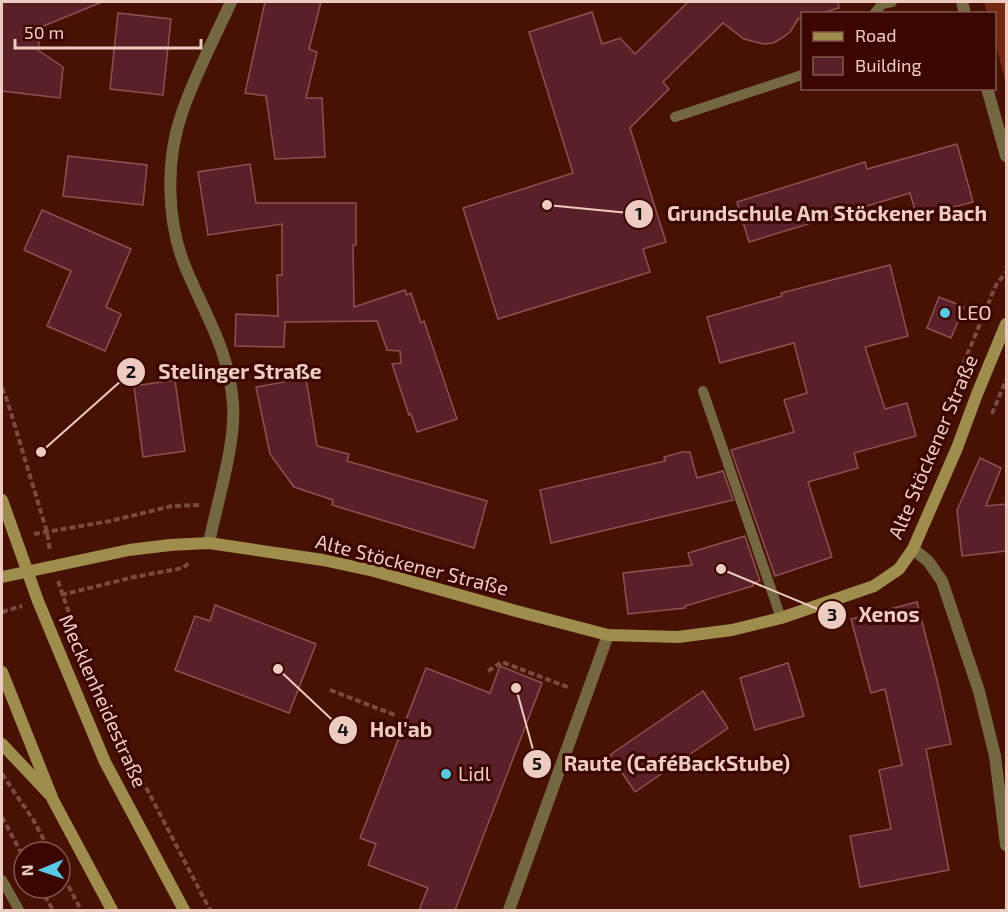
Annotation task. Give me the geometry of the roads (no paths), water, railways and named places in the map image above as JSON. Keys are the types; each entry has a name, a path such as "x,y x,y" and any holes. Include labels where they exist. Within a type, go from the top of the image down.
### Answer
{"street":[{"path":"209,543 231,441 233,406 228,366 186,269 174,227 171,186 174,143 183,111 231,2"},
{"path":"988,90 1006,156"},
{"name":"Alte Stöckener Straße","path":"2,577 129,550 170,544 209,543 323,560 374,571 516,612 608,635 678,637 732,630 781,618 874,586 899,569 913,549 957,448 1006,324"},
{"name":"Mecklenheidestraße","path":"2,500 27,571 105,762 184,910"},
{"path":"913,549 928,561 942,581 978,691 995,756 1006,845"},
{"path":"509,910 608,635"},
{"path":"2,672 53,800 112,910"},
{"path":"2,744 53,800"}],"lane":[{"path":"876,12 882,4 892,2"},
{"path":"675,117 801,75"},
{"path":"703,392 781,618"},
{"path":"2,880 19,910"}],"place":[{"name":"Grundschule Am Stöckener Bach","path":"547,205"},
{"name":"LEO","path":"945,313"},
{"name":"Stelinger Straße","path":"41,452"},
{"name":"Xenos","path":"721,569"},
{"name":"Hol'ab","path":"278,669"},
{"name":"Raute (CaféBackStube)","path":"516,688"},
{"name":"Lidl","path":"446,774"}]}
